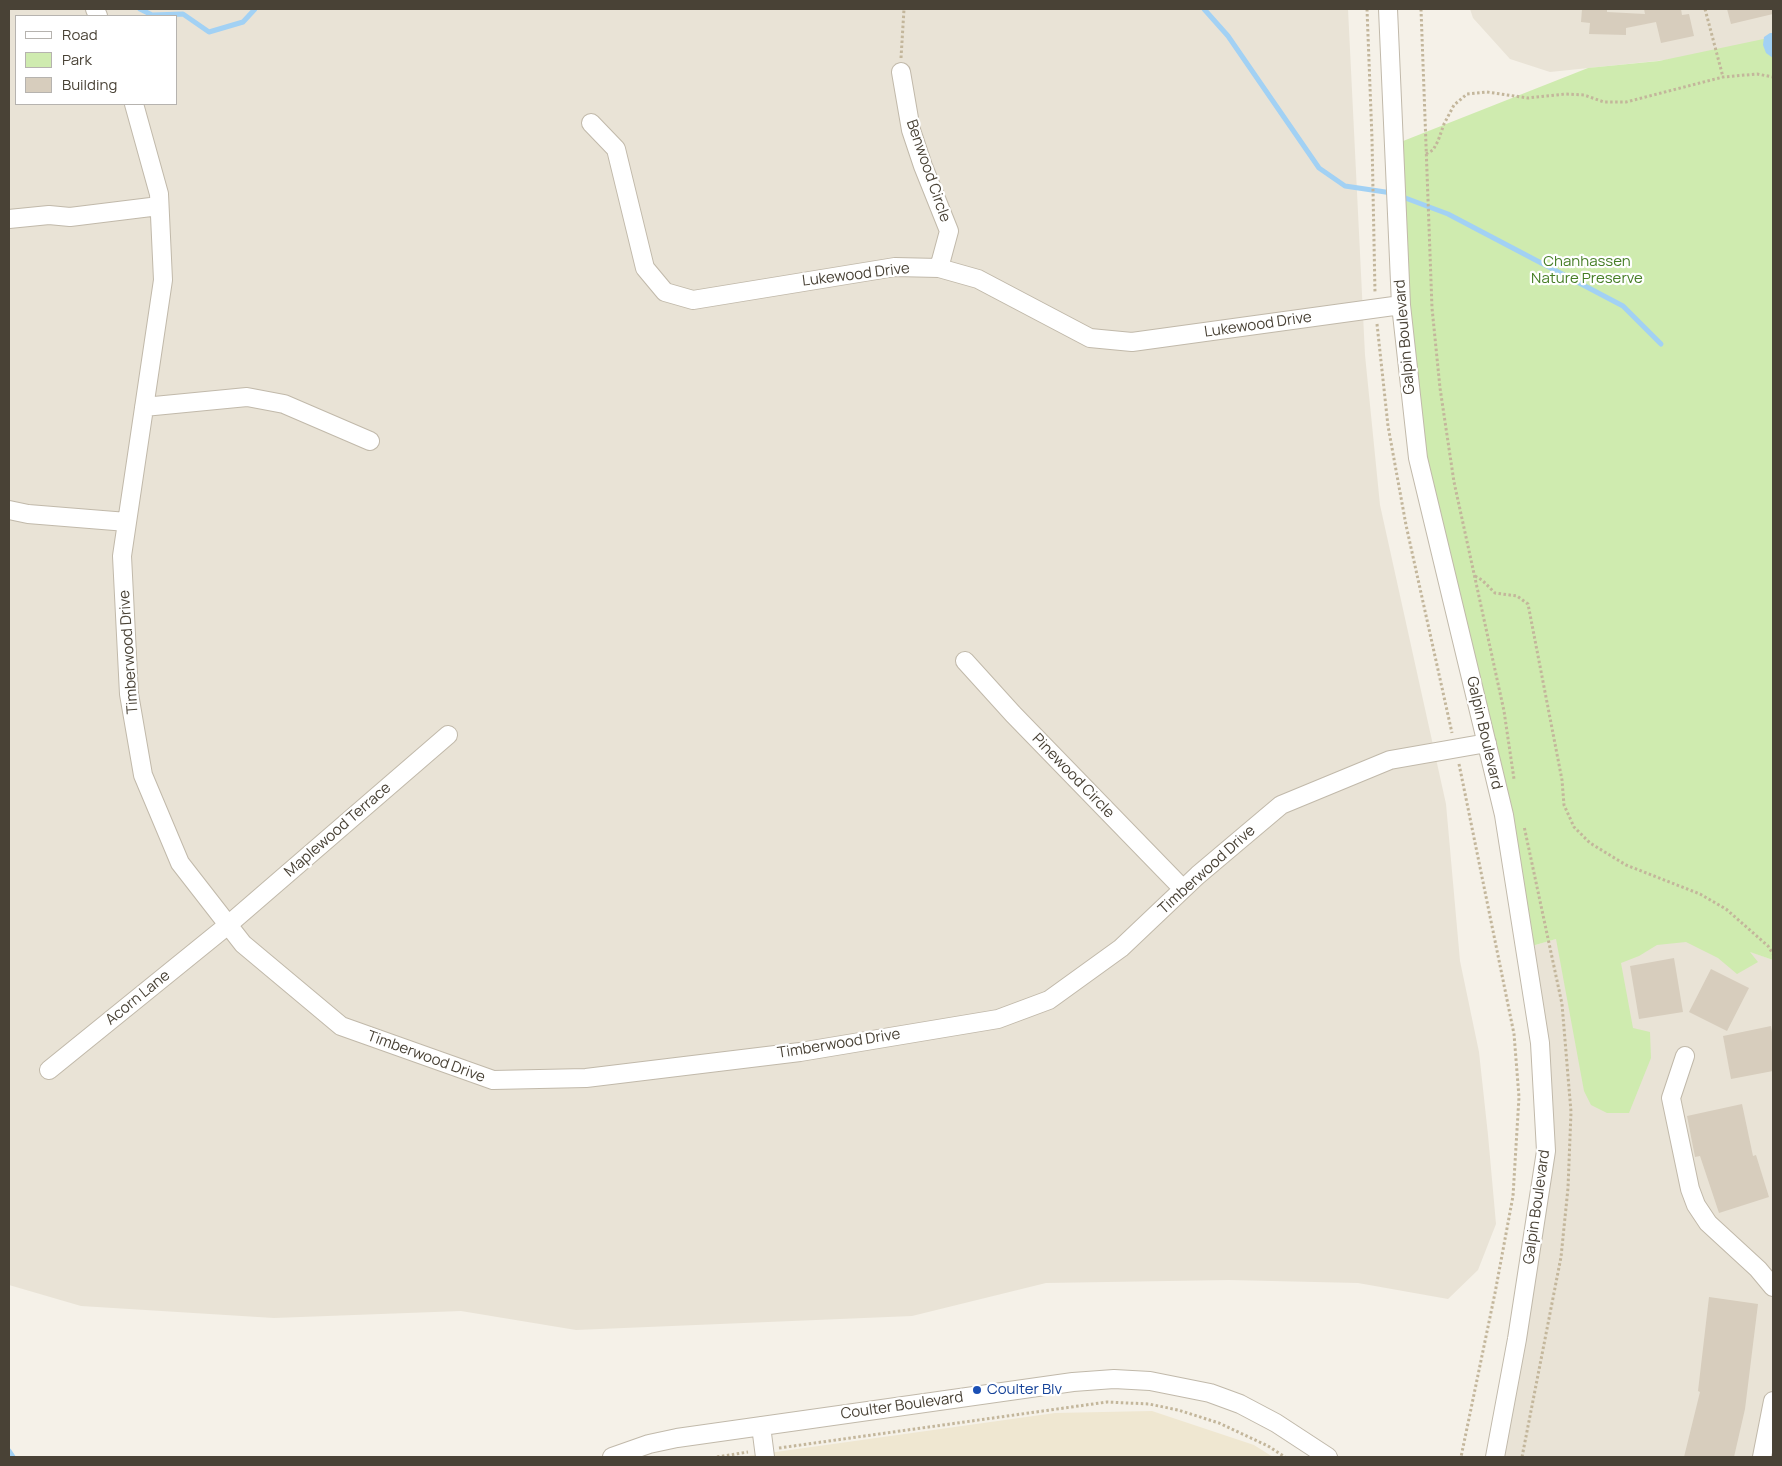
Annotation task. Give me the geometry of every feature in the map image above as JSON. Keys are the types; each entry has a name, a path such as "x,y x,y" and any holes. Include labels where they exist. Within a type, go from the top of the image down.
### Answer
{"street":[{"name":"Galpin Boulevard","path":"1388,9 1401,305 1418,458 1504,815 1540,1043 1546,1151 1517,1339 1495,1457"},
{"name":"Benwood Circle","path":"901,72 911,130 949,231 939,268"},
{"name":"Timberwood Drive","path":"134,105 159,194 163,280 122,556 129,694 143,775 180,863 228,925 243,944 341,1026 493,1080 577,1078 800,1052 998,1019 1049,1000 1121,948 1183,889 1281,805 1390,760 1487,742"},
{"name":"Lukewood Drive","path":"591,122 616,149 645,268 665,292 692,300 895,267 939,268 978,279 1090,338 1132,342 1401,305"},
{"path":"9,219 49,216 70,217 159,206"},
{"path":"144,407 247,396 284,404 370,440"},
{"path":"9,510 28,514 127,522"},
{"name":"Pinewood Circle","path":"965,661 1183,889"},
{"name":"Maplewood Terrace","path":"228,925 448,735"},
{"name":"Acorn Lane","path":"49,1070 228,925"},
{"path":"1685,1056 1670,1098 1690,1190 1696,1205 1708,1223 1758,1269 1773,1287"},
{"name":"Coulter Boulevard","path":"612,1457 650,1444 677,1438 1073,1382 1114,1379 1166,1383 1240,1404 1328,1457"},
{"path":"1762,1457 1773,1401"},
{"path":"761,1426 764,1454"}],"path":[{"path":"901,72 904,9"},
{"path":"1705,9 1723,77"},
{"path":"1426,155 1433,150 1454,105 1467,94 1487,92 1528,98 1565,94 1584,95 1604,102 1626,102 1723,77 1757,74 1773,77"},
{"path":"1475,576 1495,593 1518,596 1528,604 1562,780 1564,806 1574,827 1590,843 1626,865 1700,894 1726,909 1768,946 1773,954"},
{"path":"717,1457 764,1454 1107,1402 1149,1404 1178,1410 1219,1423 1268,1446 1284,1457"}],"shaded area":[{"path":"9,9 1348,9 1365,355 1380,505 1446,804 1460,961 1479,1052 1488,1135 1496,1224 1478,1270 1448,1299 1358,1283 1229,1280 1046,1283 912,1316 576,1330 461,1311 274,1318 81,1306 9,1285"},
{"path":"1470,9 1773,9 1773,44 1695,57 1550,72 1510,59 1473,18"},
{"path":"1589,929 1700,933 1773,960 1773,1457 1494,1457 1546,1155 1525,948"},
{"path":"1152,1411 1254,1445 1273,1457 740,1457 1055,1413"}],"green space":[{"name":"Chanhassen Nature Preserve","path":"1773,37 1773,960 1750,952 1758,962 1737,974 1718,958 1686,942 1657,945 1639,956 1621,963 1633,1028 1650,1032 1651,1058 1629,1113 1607,1113 1591,1105 1584,1091 1556,939 1525,948 1418,458 1393,145 1588,68 1659,61"}],"water":[{"path":"1773,33 1773,58 1766,53 1763,45 1764,37"}],"building":[{"path":"1582,9 1607,9 1607,12 1645,14 1644,9 1681,9 1682,15 1689,14 1694,36 1661,43 1656,22 1626,28 1626,35 1589,34 1590,23 1581,22"},
{"path":"1727,9 1773,9 1773,14 1731,24"},
{"path":"1674,958 1683,1012 1639,1019 1630,966"},
{"path":"1711,969 1749,988 1727,1031 1689,1012"},
{"path":"1771,1026 1773,1071 1731,1079 1723,1036"},
{"path":"1742,1104 1753,1156 1756,1155 1769,1197 1719,1213 1700,1156 1695,1157 1687,1116"},
{"path":"1709,1297 1758,1304 1745,1409 1734,1457 1684,1457 1700,1392 1698,1391"}],"waterway":[{"path":"140,9 152,15 183,14 209,32 243,22 255,9"},
{"path":"1204,9 1228,36 1319,168 1345,186 1392,193"},
{"path":"1400,196 1448,214 1623,306 1661,344"},
{"path":"9,1451 13,1457"}],"place":[{"name":"Coulter Blv","path":"977,1390"}]}
